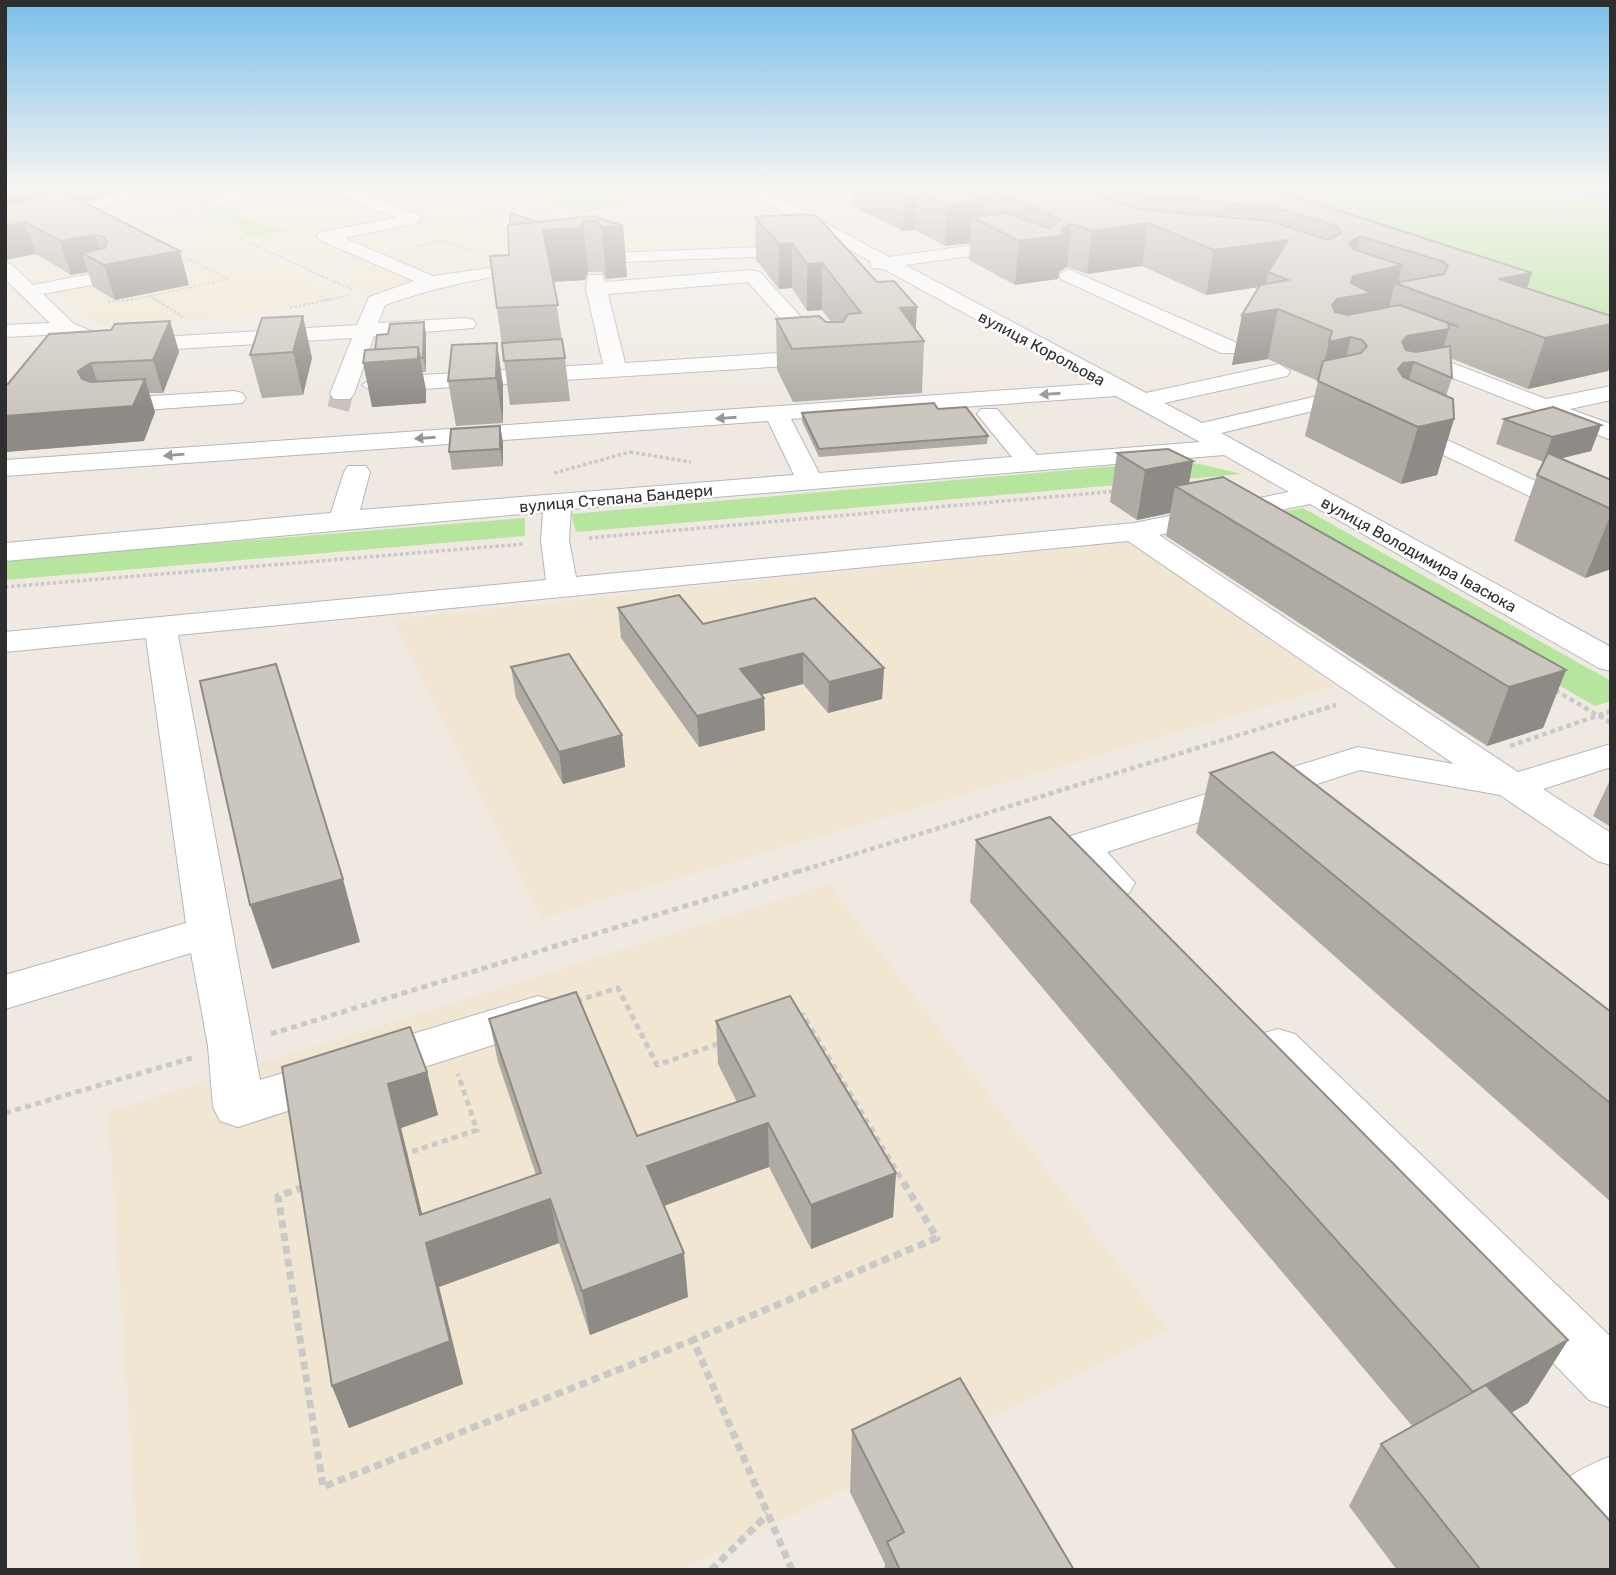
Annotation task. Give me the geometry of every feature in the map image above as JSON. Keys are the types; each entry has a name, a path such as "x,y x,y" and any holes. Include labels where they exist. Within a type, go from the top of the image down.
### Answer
{"street":[{"path":"380,260 430,282"},
{"path":"593,274 700,260"},
{"name":"вулиця Корольова","path":"882,260 1228,447"},
{"path":"850,268 895,260"},
{"path":"913,278 1005,260"},
{"path":"5,268 67,328 111,347 264,342 466,324"},
{"path":"593,274 616,372"},
{"path":"325,445 342,396 366,331 376,301 430,282 593,274 761,275 829,361 616,372 342,396"},
{"path":"1068,275 1229,348"},
{"path":"30,292 106,277"},
{"path":"5,331 67,328"},
{"path":"1388,344 1611,433"},
{"path":"1256,360 1339,398 1356,404 1366,402"},
{"path":"1142,401 1279,371"},
{"path":"1439,388 1476,380"},
{"path":"103,406 240,388 216,434"},
{"path":"5,468 87,463 216,434 325,445 777,415 855,398 1118,389"},
{"path":"1544,407 1611,393"},
{"path":"1199,431 1339,398"},
{"path":"989,414 1024,455"},
{"path":"777,415 806,473"},
{"path":"1398,424 1611,527"},
{"name":"вулиця Степана Бандери","path":"5,552 557,503 806,473 1024,455 1228,447"},
{"name":"вулиця Володимира Івасюка","path":"1228,447 1611,661"},
{"path":"66,494 87,463"},
{"path":"343,520 357,472"},
{"path":"5,642 1134,532 1315,495"},
{"path":"557,503 555,541 562,586"},
{"path":"1134,532 1377,692 1611,852"},
{"path":"161,628 209,932 232,1046 239,1107 538,1013"},
{"path":"1147,916 1077,847 1358,758 1512,786 1611,755"},
{"path":"5,992 209,932"},
{"path":"1245,1015 1611,1379"},
{"path":"1611,1489 1578,1511 1611,1546"}],"path":[{"path":"77,282 111,304 229,279 192,260"},
{"path":"291,260 376,301"},
{"path":"150,296 192,323"},
{"path":"619,449 700,464"},
{"path":"498,508 514,484 645,449"},
{"path":"5,1113 232,1046 1377,692"},
{"path":"1473,759 1611,711"},
{"path":"538,1013 618,988 657,1065 730,1040"},
{"path":"315,1183 278,1196 323,1487 693,1340 937,1238 803,1015 791,1020"},
{"path":"390,1159 477,1130 447,1041"},
{"path":"693,1340 792,1570"},
{"path":"711,1570 768,1514"}],"shaded area":[{"path":"10,260 272,260 343,294 241,316 99,325"},
{"path":"296,260 554,260 367,293"},
{"path":"1134,541 1336,686 541,918 393,619"},
{"path":"829,884 1168,1330 682,1570 139,1570 108,1112"}],"green space":[{"path":"1424,260 1611,260 1611,323"},
{"path":"1172,461 1200,464 1242,474 576,532 571,514"},
{"path":"1303,508 1611,681 1611,701 1595,706 1265,515"},
{"path":"525,518 525,536 5,580 5,560"}],"building":[{"path":"96,260 128,260 104,265"},
{"path":"491,260 549,260 558,305 497,308"},
{"path":"804,260 857,260 877,282 894,281 917,307 900,308 924,341 792,349 776,319 819,316 826,322 843,322 848,314 861,313 822,263 807,264"},
{"path":"1275,260 1388,260 1402,265 1353,276 1351,283 1371,293 1337,299 1332,305 1335,312 1347,315 1400,305 1459,327 1448,323 1449,329 1407,336 1402,342 1406,350 1416,352 1450,346 1452,378 1414,362 1403,363 1398,369 1403,377 1453,399 1454,419 1418,427 1318,381 1323,361 1361,353 1367,346 1362,340 1351,337 1329,342 1332,331 1278,309 1242,315 1260,285 1288,280 1268,272"},
{"path":"1439,260 1493,260 1532,273 1499,279 1611,316 1611,324 1545,338 1395,283 1444,274 1448,266"},
{"path":"303,316 293,352 250,355 262,318"},
{"path":"170,321 153,360 91,363 78,371 82,379 91,382 145,379 133,406 5,416 5,384 8,384 49,334 111,330 115,324"},
{"path":"424,322 423,358 420,358 418,347 375,350 377,335 388,334 390,324"},
{"path":"562,339 565,358 504,361 502,343"},
{"path":"497,343 496,378 448,381 452,345"},
{"path":"418,347 418,359 363,363 365,350"},
{"path":"934,403 938,409 966,407 988,436 819,449 802,413"},
{"path":"1553,407 1601,425 1552,437 1504,419"},
{"path":"500,426 500,449 449,452 451,429"},
{"path":"1168,449 1193,461 1145,470 1117,453"},
{"path":"1548,453 1611,480 1611,509 1537,475"},
{"path":"1223,477 1566,670 1509,687 1175,486"},
{"path":"679,595 703,624 815,598 884,668 829,682 803,653 740,669 764,698 697,716 618,608"},
{"path":"569,654 622,735 559,752 511,667"},
{"path":"276,664 343,879 250,905 200,681"},
{"path":"1273,752 1611,1012 1611,1104 1210,773"},
{"path":"1050,817 1568,1340 1473,1392 976,840"},
{"path":"576,992 637,1136 755,1096 716,1021 790,996 896,1173 811,1205 768,1123 647,1166 684,1253 582,1291 550,1199 426,1243 450,1341 332,1386 282,1067 410,1027 427,1072 388,1084 420,1215 541,1173 489,1019"},
{"path":"960,1378 1074,1570 900,1570 887,1542 904,1532 852,1430"},
{"path":"1486,1385 1611,1522 1611,1570 1481,1570 1381,1444"}],"tunnel":[{"path":"338,409 342,394"}]}
